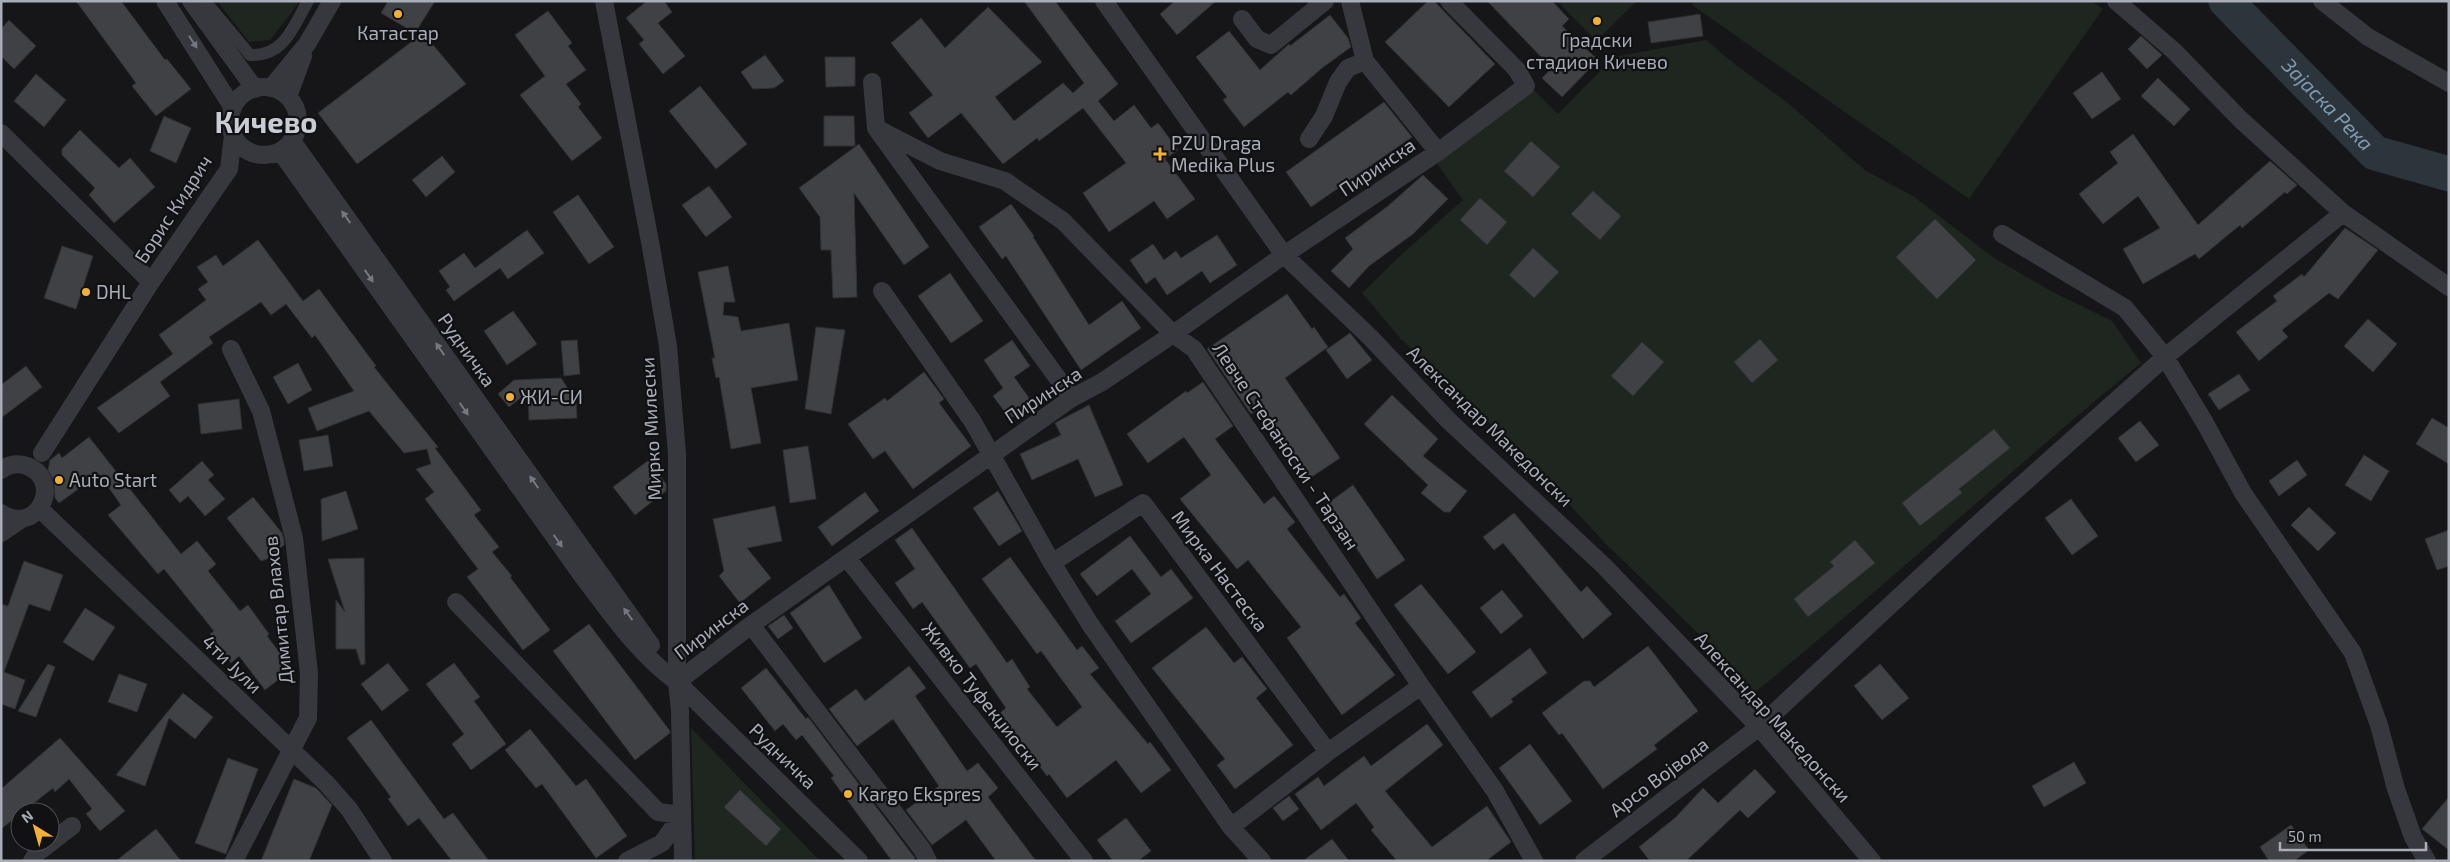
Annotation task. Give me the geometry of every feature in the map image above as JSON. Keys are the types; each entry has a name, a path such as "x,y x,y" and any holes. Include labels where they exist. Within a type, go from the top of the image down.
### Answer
{"street":[{"path":"165,1 233,108"},
{"path":"191,1 263,89 288,98 297,114 298,123 286,146 228,169"},
{"path":"205,1 250,55 262,56 274,51 286,39 308,1"},
{"path":"288,98 307,44 332,1"},
{"name":"Мирко Милески","path":"604,1 650,238 668,346 677,454 677,682 680,711 683,861"},
{"name":"Александар Македонски","path":"1104,1 1284,255 1371,338 1448,420 1604,566 1759,727 1872,861"},
{"path":"1242,19 1257,39 1271,45 1325,1"},
{"name":"Пиринска","path":"1350,1 1365,61 1438,152"},
{"name":"Пиринска","path":"677,682 751,625 1072,398 1102,382 1284,255 1438,152 1526,86 1517,70 1450,1"},
{"path":"2116,1 2174,51 2240,119 2343,213 2449,287"},
{"path":"2322,1 2368,37 2449,83"},
{"path":"263,155 245,150 233,135 230,126 233,108 242,96 263,89 307,44"},
{"path":"1309,138 1324,116 1338,82 1348,68 1365,61"},
{"path":"872,82 876,128 1072,398"},
{"name":"Левче Стефаноски - Тарзан","path":"876,128 940,161 1005,181 1063,221 1173,334 1194,349 1421,686 1495,791 1534,861"},
{"path":"1,133 151,282"},
{"name":"Борис Кидрич","path":"42,453 151,282 228,169 233,135"},
{"name":"Рудничка","path":"286,146 677,682 859,861"},
{"name":"Арсо Војвода","path":"1584,861 1759,727 1970,531 2164,357 2343,213"},
{"path":"2002,234 2125,308 2164,357 2205,422 2243,493 2353,653 2379,725 2401,805 2413,837 2427,861"},
{"path":"882,290 973,422 1052,563 1090,624 1231,827 1262,861"},
{"name":"Димитар Влахов","path":"231,349 261,411 294,538 309,674 308,718 234,861"},
{"path":"1,470 12,465 21,464 42,453 42,477 45,499 40,509 1,533"},
{"path":"21,464 33,468 42,477"},
{"name":"Мирка Настеска","path":"1052,563 1143,503 1328,752"},
{"name":"4ти Јули","path":"40,509 292,751 349,809 383,861"},
{"path":"1,513 8,518 20,520"},
{"name":"Живко Туфекџиоски","path":"847,558 1084,861"},
{"path":"456,602 658,812 682,815 662,843 627,861"},
{"path":"751,625 922,849 928,861"},
{"path":"1231,827 1328,752 1421,686"},
{"path":"32,861 37,853 72,826"}],"shaded area":[{"path":"217,1 300,1 270,40 249,42"},
{"name":"Градски стадион Кичево","path":"1557,1 1637,1 1596,41"},
{"path":"1694,1 2091,1 2103,9 1969,199 1692,5"},
{"path":"1706,40 1737,66 1788,103 1866,171 1913,196 1994,258 2049,290 2112,321 2141,363 1754,693 1703,638 1605,543 1527,459 1401,339 1362,293 1402,254 1463,200 1437,164 1534,90 1558,114 1614,57"},
{"path":"691,728 820,861 695,861"}],"building":[{"path":"76,1 121,1 165,60 167,59 191,89 156,116 132,86 136,83"},
{"path":"388,1 435,1 415,33 381,13"},
{"path":"647,1 664,1 672,12 658,23 685,56 663,74 639,44 644,40 626,18"},
{"path":"1024,1 1055,1 1118,84 1098,101 1114,121 1134,105 1151,128 1158,123 1178,150 1165,159 1195,199 1167,219 1154,201 1109,232 1083,193 1126,163 1083,108 1039,141 1037,138 1003,164 961,113 928,138 909,113 933,95 891,43 921,18 945,48 988,7 1042,62 995,97 1014,121 1063,83 1073,93 1084,83"},
{"path":"1175,1 1216,1 1177,35 1160,14"},
{"path":"1428,1 1434,1 1495,64 1449,107 1385,42"},
{"path":"1487,1 1552,1 1569,19 1562,26 1598,60 1562,97 1542,78 1552,68"},
{"path":"548,11 572,43 568,46 586,70 566,84 581,104 578,107 602,138 572,161 520,95 545,76 515,35"},
{"path":"1700,14 1703,36 1651,43 1648,22"},
{"path":"1330,15 1348,38 1351,47 1322,68 1291,95 1288,92 1244,127 1223,100 1227,97 1196,57 1229,31 1260,70 1289,44 1290,46"},
{"path":"9,20 36,46 14,69 1,56 1,29"},
{"path":"423,33 466,84 357,164 318,113"},
{"path":"2141,36 2162,55 2147,69 2128,49"},
{"path":"765,55 784,81 774,88 753,89 741,72"},
{"path":"825,57 855,57 855,86 826,87"},
{"path":"2102,72 2121,99 2092,119 2073,93"},
{"path":"36,74 66,100 44,127 14,101"},
{"path":"2158,78 2190,109 2174,126 2141,96"},
{"path":"700,86 747,144 716,169 669,111"},
{"path":"1384,102 1412,137 1311,207 1286,172"},
{"path":"164,116 191,128 176,163 150,151"},
{"path":"824,116 854,116 855,146 824,146"},
{"path":"80,130 119,168 130,158 155,187 114,223 89,195 95,188 62,155 62,149"},
{"path":"2133,134 2198,225 2270,161 2297,185 2287,194 2285,192 2242,228 2240,225 2199,259 2195,254 2143,284 2123,249 2160,228 2138,196 2103,224 2079,194 2118,163 2110,152"},
{"path":"1531,141 1560,167 1533,197 1504,171"},
{"path":"859,144 929,247 904,265 854,193 857,297 833,298 831,250 821,250 820,217 799,188"},
{"path":"442,156 455,172 426,197 412,180"},
{"path":"1423,175 1448,199 1413,234 1369,266 1349,288 1331,271 1353,249 1345,238 1388,206"},
{"path":"709,186 732,217 706,237 682,205"},
{"path":"1593,191 1621,216 1600,240 1571,214"},
{"path":"578,195 614,247 589,264 553,212"},
{"path":"1480,198 1507,222 1487,245 1460,220"},
{"path":"1011,204 1034,236 1089,325 1122,301 1141,328 1081,370 1006,256 1002,259 979,227"},
{"path":"1935,219 1976,260 1937,299 1896,257"},
{"path":"2345,228 2378,250 2338,299 2329,293 2282,330 2288,337 2259,361 2236,332 2277,301 2273,296 2302,274 2304,277"},
{"path":"527,230 544,253 508,279 500,268 454,301 446,290 450,287 439,271 464,253 475,268"},
{"path":"1217,235 1237,265 1210,283 1202,271 1167,295 1155,277 1146,284 1130,260 1153,244 1164,260 1176,251 1181,258"},
{"path":"258,240 303,301 319,289 376,366 374,367 438,447 435,448 481,510 474,515 499,547 492,552 512,576 510,577 550,630 523,650 467,577 478,569 425,499 434,492 416,469 431,464 427,449 404,453 369,411 317,431 308,408 354,391 315,335 312,338 286,304 271,315 261,302 209,337 213,343 160,382 170,396 119,433 97,408 173,354 159,335 206,300 198,289 208,282 197,267 216,255 223,266"},
{"path":"62,246 93,256 76,309 44,298"},
{"path":"1533,248 1559,272 1534,298 1509,275"},
{"path":"728,266 735,302 724,302 723,315 738,317 741,331 789,323 798,380 751,388 761,443 731,449 719,377 716,378 712,358 715,358 698,272"},
{"path":"950,273 983,321 951,343 918,296"},
{"path":"1287,294 1312,329 1314,327 1328,347 1285,378 1340,458 1307,480 1259,409 1251,414 1207,349"},
{"path":"513,311 537,344 507,365 484,331"},
{"path":"2368,319 2397,344 2373,372 2344,346"},
{"path":"816,327 845,330 831,414 805,409"},
{"path":"1350,333 1372,360 1347,379 1326,350"},
{"path":"1760,339 1778,360 1752,383 1734,362"},
{"path":"577,340 580,374 564,376 561,341"},
{"path":"1012,340 1030,366 1014,377 1032,402 1010,419 993,396 1003,388 984,360"},
{"path":"1642,342 1664,362 1633,396 1611,376"},
{"path":"298,363 312,390 288,404 273,377"},
{"path":"26,366 42,387 1,418 1,385"},
{"path":"924,372 944,399 939,403 971,446 913,489 885,451 873,459 848,424 885,398 887,401"},
{"path":"2239,374 2250,390 2219,410 2208,394"},
{"path":"561,378 576,401 577,418 529,420 528,392 509,407 498,394 514,380"},
{"path":"1203,382 1233,426 1215,439 1264,504 1274,496 1295,522 1287,529 1340,597 1344,594 1361,618 1355,623 1395,675 1342,715 1287,638 1301,627 1248,560 1237,569 1180,499 1211,475 1184,437 1148,463 1127,434 1186,391 1187,393"},
{"path":"1392,395 1438,439 1423,456 1467,491 1450,512 1444,512 1421,493 1428,485 1364,424"},
{"path":"239,399 242,429 201,434 198,404"},
{"path":"1089,405 1123,485 1095,497 1078,459 1032,480 1020,454 1061,435 1055,423"},
{"path":"2432,418 2449,428 2449,464 2416,444"},
{"path":"2140,421 2159,445 2136,462 2118,438"},
{"path":"1994,429 2010,448 1959,489 1962,493 1920,526 1902,503"},
{"path":"328,435 333,466 304,471 299,440"},
{"path":"89,437 181,554 197,541 216,564 208,571 240,611 248,605 269,634 267,636 292,669 265,690 239,656 231,663 210,634 214,631 164,569 158,574 108,515 121,505 99,474 59,503 55,498 54,481 48,470 50,460 59,453 62,458"},
{"path":"808,446 816,499 790,503 783,450"},
{"path":"2364,455 2389,471 2371,501 2345,485"},
{"path":"649,460 666,484 666,491 635,515 613,487"},
{"path":"2297,460 2307,475 2279,496 2269,481"},
{"path":"202,461 214,475 208,480 225,499 205,516 188,496 180,503 169,490"},
{"path":"1353,485 1405,560 1377,579 1355,546 1357,545 1327,504"},
{"path":"346,491 358,529 322,541 321,499"},
{"path":"998,491 1022,531 999,546 973,508"},
{"path":"865,492 879,511 832,546 818,527"},
{"path":"253,497 282,533 284,540 284,545 267,559 261,561 227,518"},
{"path":"2071,499 2098,536 2072,555 2045,518"},
{"path":"775,506 782,541 747,548 771,578 740,603 719,576 724,571 713,519"},
{"path":"2309,507 2336,533 2318,551 2291,525"},
{"path":"1514,513 1581,592 1587,586 1612,614 1583,639 1503,543 1494,550 1483,537"},
{"path":"912,528 1007,663 1012,659 1030,687 1027,689 1057,727 1082,707 1041,651 1037,654 982,579 1010,557 1077,650 1082,646 1099,668 1090,674 1148,744 1150,742 1171,770 1141,793 1116,760 1067,798 1049,774 1047,776 1000,713 1006,708 976,664 970,668 922,602 913,609 895,583 915,569 895,540"},
{"path":"2449,530 2449,566 2437,570 2425,539"},
{"path":"1130,536 1161,577 1171,569 1193,598 1131,643 1115,621 1151,594 1132,569 1097,596 1080,574"},
{"path":"1855,540 1875,563 1808,617 1794,599 1834,566 1830,562"},
{"path":"364,558 365,664 361,665 356,649 336,649 336,600 345,612 328,559"},
{"path":"24,561 63,575 50,611 29,604 4,672 25,680 15,709 1,704 1,604 8,606"},
{"path":"1421,584 1476,652 1448,674 1394,605"},
{"path":"829,585 862,638 824,663 790,613"},
{"path":"1502,590 1523,616 1501,634 1480,608"},
{"path":"85,608 115,627 93,661 63,642"},
{"path":"784,615 793,628 778,639 768,626"},
{"path":"589,624 670,731 670,733 635,760 553,651"},
{"path":"1206,627 1234,663 1242,657 1267,689 1256,698 1293,745 1235,789 1217,765 1225,759 1152,668"},
{"path":"1648,646 1698,711 1654,745 1657,749 1603,789 1562,733 1559,735 1542,713 1584,681 1590,681 1594,687"},
{"path":"1530,648 1547,673 1511,699 1513,702 1491,718 1472,692"},
{"path":"388,663 409,690 382,711 361,684"},
{"path":"454,663 480,697 474,701 506,744 471,770 452,744 464,734 426,684"},
{"path":"48,664 55,667 36,717 18,711"},
{"path":"1880,664 1909,698 1882,720 1854,686"},
{"path":"909,666 926,688 915,696 967,771 978,763 998,788 988,797 1036,861 996,861 966,820 932,845 906,810 939,786 893,719 857,746 829,709 856,689 865,701"},
{"path":"766,668 806,719 808,717 915,858 912,861 892,861 831,778 834,776 802,735 796,740 783,724 775,731 741,688"},
{"path":"119,674 147,684 137,712 108,702"},
{"path":"183,693 213,717 195,739 169,718 145,786 116,775"},
{"path":"371,720 444,819 453,813 489,861 452,861 419,818 408,826 388,799 391,797 347,738"},
{"path":"1427,724 1443,745 1385,791 1432,847 1487,806 1511,842 1486,861 1397,861 1371,830 1374,827 1356,803 1321,830 1295,794 1318,777 1324,786 1364,756 1371,766"},
{"path":"530,729 576,786 586,779 627,836 596,858 542,784 536,788 505,750"},
{"path":"60,738 125,811 100,831 86,814 92,809 69,779 55,792 53,788 35,802 10,802 10,822 1,829 1,789"},
{"path":"1530,744 1572,801 1540,825 1499,768"},
{"path":"228,758 258,769 226,854 195,843"},
{"path":"2074,762 2086,783 2044,807 2032,786"},
{"path":"1755,769 1776,792 1748,818 1740,810 1686,861 1650,861 1639,847 1676,817 1703,788 1718,803"},
{"path":"294,779 316,788 332,805 309,861 261,861"},
{"path":"740,790 781,829 766,846 724,807"},
{"path":"1289,796 1299,809 1283,821 1273,808"},
{"path":"2449,797 2449,850 2422,829"},
{"path":"1126,818 1151,851 1138,861 1113,861 1097,840"},
{"path":"2291,825 2309,850 2294,861 2269,861 2260,847"},
{"path":"156,829 181,861 116,861"},
{"path":"1332,839 1349,861 1303,861"}],"waterway":[{"name":"Зајаска Река","path":"2226,1 2375,153 2449,174"}],"place":[{"name":"Катастар","path":"398,14"},
{"name":"Градски стадион Кичево","path":"1597,21"},
{"name":"PZU Draga Medika Plus","path":"1160,154"},
{"name":"DHL","path":"86,292"},
{"name":"ЖИ-СИ","path":"510,397"},
{"name":"Auto Start","path":"59,480"},
{"name":"Kargo Ekspres","path":"848,794"}],"district":[{"name":"Кичево","path":"266,123"}]}
